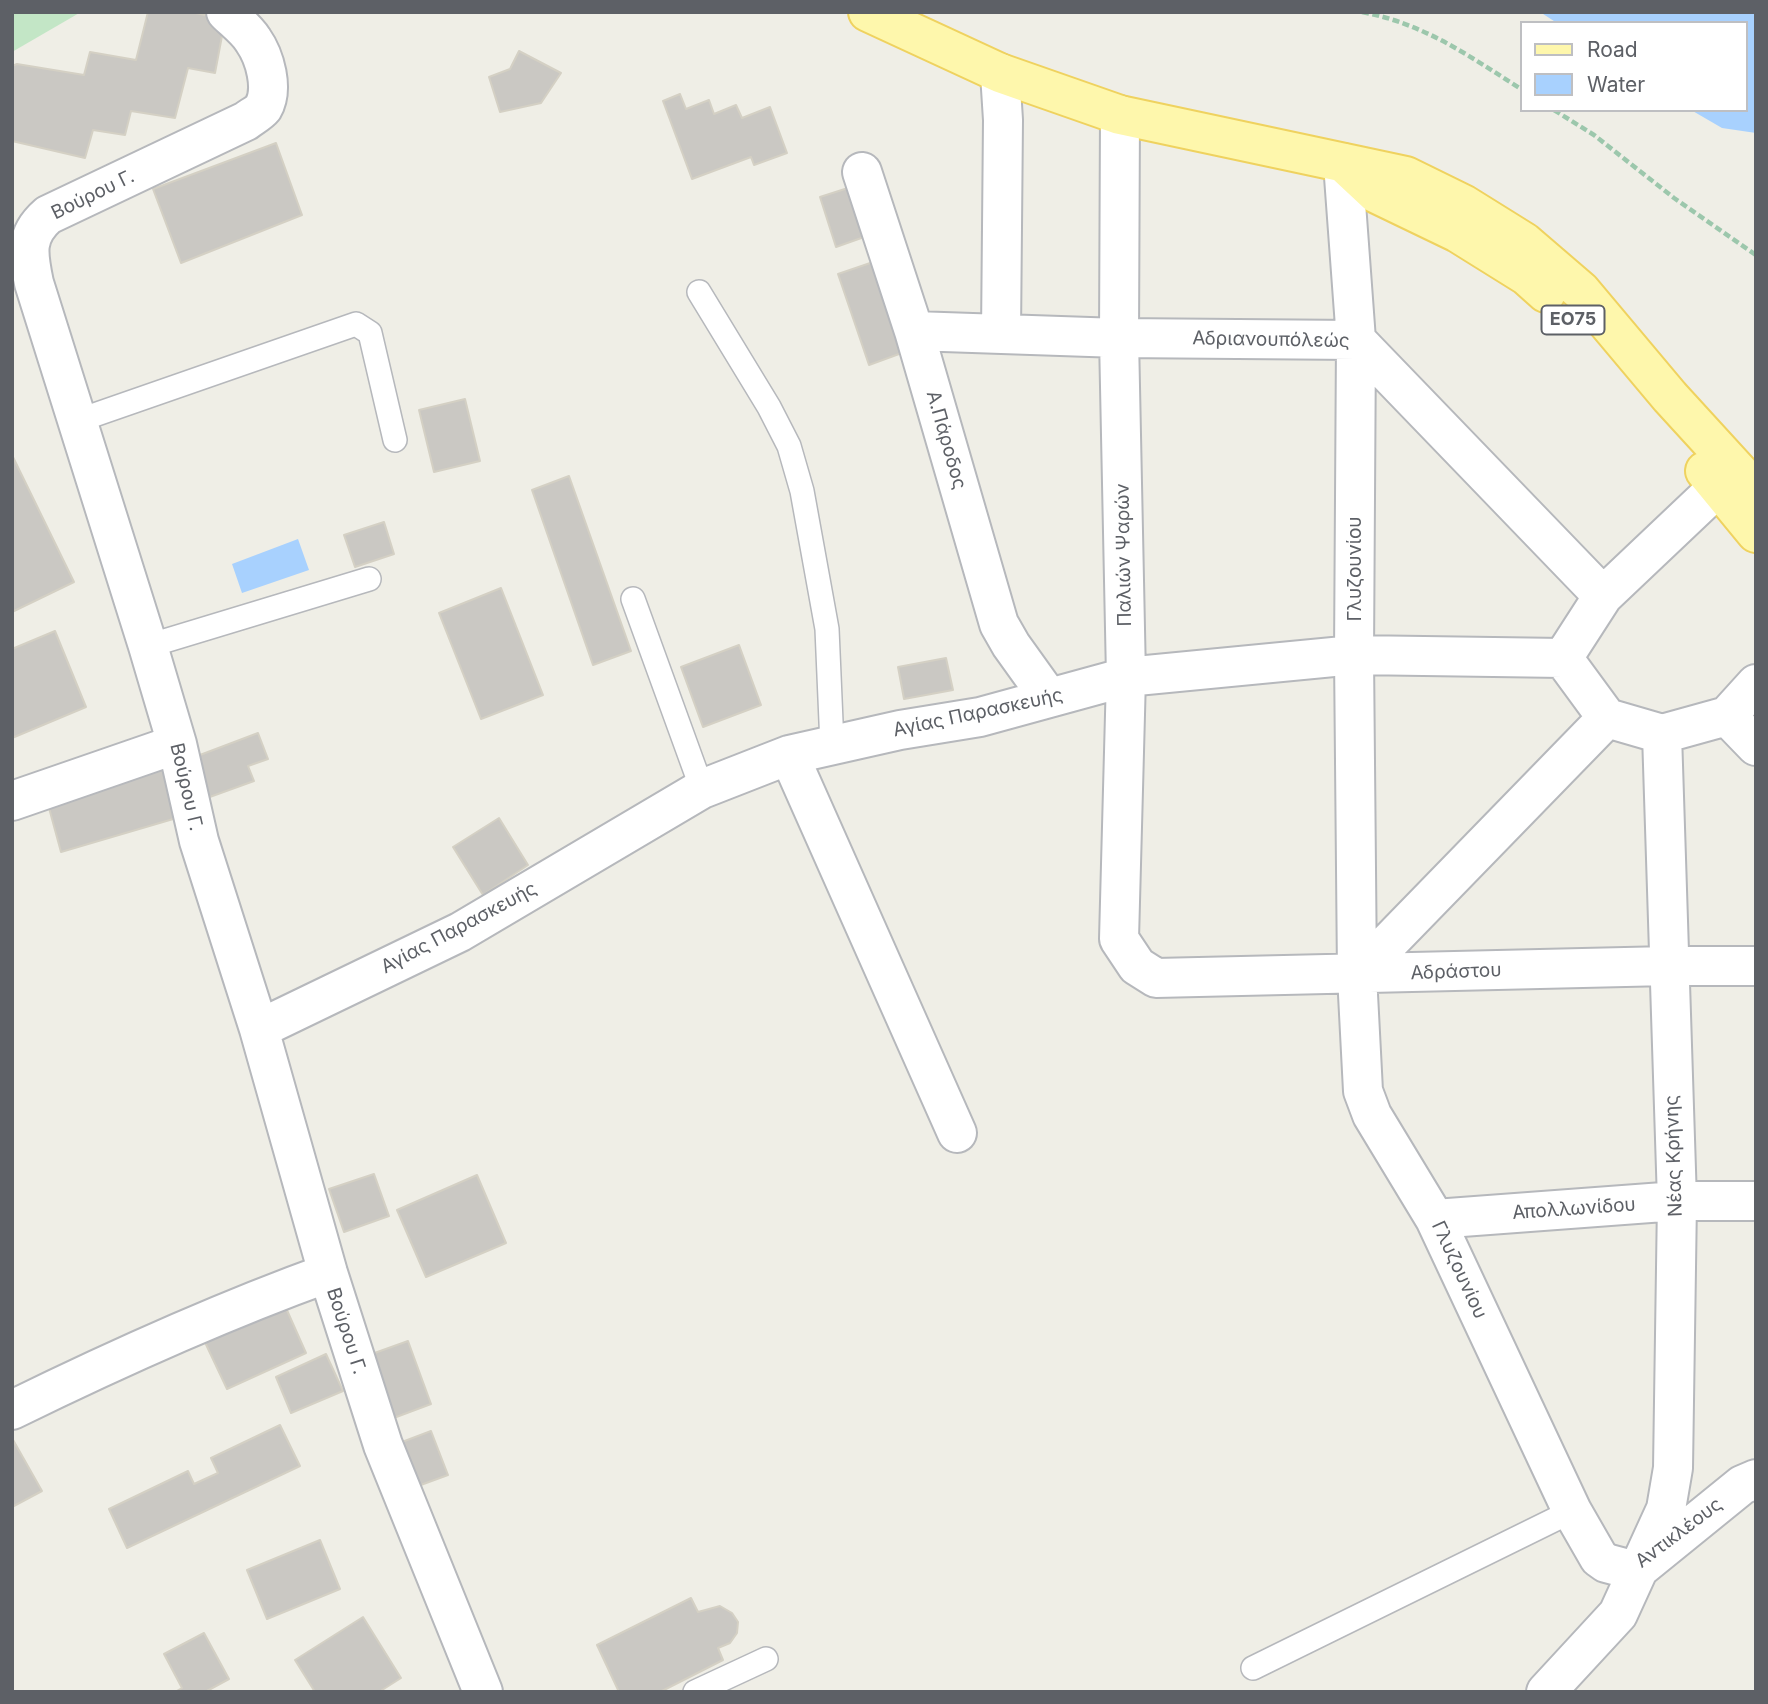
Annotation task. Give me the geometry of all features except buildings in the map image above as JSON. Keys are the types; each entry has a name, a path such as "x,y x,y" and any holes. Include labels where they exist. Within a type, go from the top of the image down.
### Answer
{"main road":[{"path":"868,12 1000,73 1120,116 1343,163"},
{"name":"ΕΟ75","path":"1343,163 1377,194 1458,233 1527,276 1737,482 1756,533"}],"street":[{"name":"Βούρου Γ.","path":"226,12 254,40 263,61 268,80 267,96 262,110 246,121 48,215 21,247 148,646 177,744 199,841 258,1029 328,1273 383,1445 483,1692"},
{"path":"1000,73 1003,120 1001,334"},
{"name":"Παλιών Ψαρών","path":"1120,116 1119,338 1126,677 1119,939 1137,967 1156,978"},
{"name":"Γλυζουνίου","path":"1343,163 1356,340 1354,655 1357,975 1363,1091 1372,1115 1435,1219 1572,1511 1598,1558"},
{"name":"Α.Πάροδος","path":"862,172 914,331 999,624 1049,698"},
{"name":"Αδριανουπόλεώς","path":"914,331 1119,338 1356,340 1604,596"},
{"path":"1737,482 1604,596 1563,658 1607,718 1662,734 1727,716 1756,684"},
{"name":"Αγίας Παρασκευής","path":"258,1029 460,932 702,789 789,755 900,730 980,717 1126,677 1354,655 1563,658"},
{"path":"1727,716 1756,746"},
{"path":"1357,975 1607,718"},
{"name":"Νέας Κρήνης","path":"1546,1692 1618,1614 1666,1509 1673,1468 1677,1201 1662,734"},
{"path":"12,801 177,744"},
{"path":"789,755 957,1133"},
{"name":"Αδράστου","path":"1156,978 1756,966"},
{"name":"Απολλωνίδου","path":"1435,1219 1677,1201 1756,1200"},
{"path":"12,1410 109,1362 204,1321 328,1273"},
{"name":"Αντικλέους","path":"1598,1558 1606,1563 1636,1570 1742,1485 1756,1479"}],"lane":[{"path":"699,292 769,407 789,446 803,491 827,629 832,746"},
{"path":"77,421 356,324 370,333 395,440"},
{"path":"148,646 369,579"},
{"path":"634,599 702,789"},
{"path":"1253,1668 1572,1511"},
{"path":"695,1692 766,1660"}],"path":[{"path":"1362,12 1385,16 1417,27 1446,41 1520,88"},
{"path":"1557,112 1594,135 1674,198 1756,256"}],"green space":[{"path":"12,12 81,12 12,52"}],"water":[{"path":"1540,12 1756,12 1756,133 1722,128 1694,112 1747,112 1747,21 1554,21"},
{"path":"298,539 309,570 242,593 232,564"}]}
